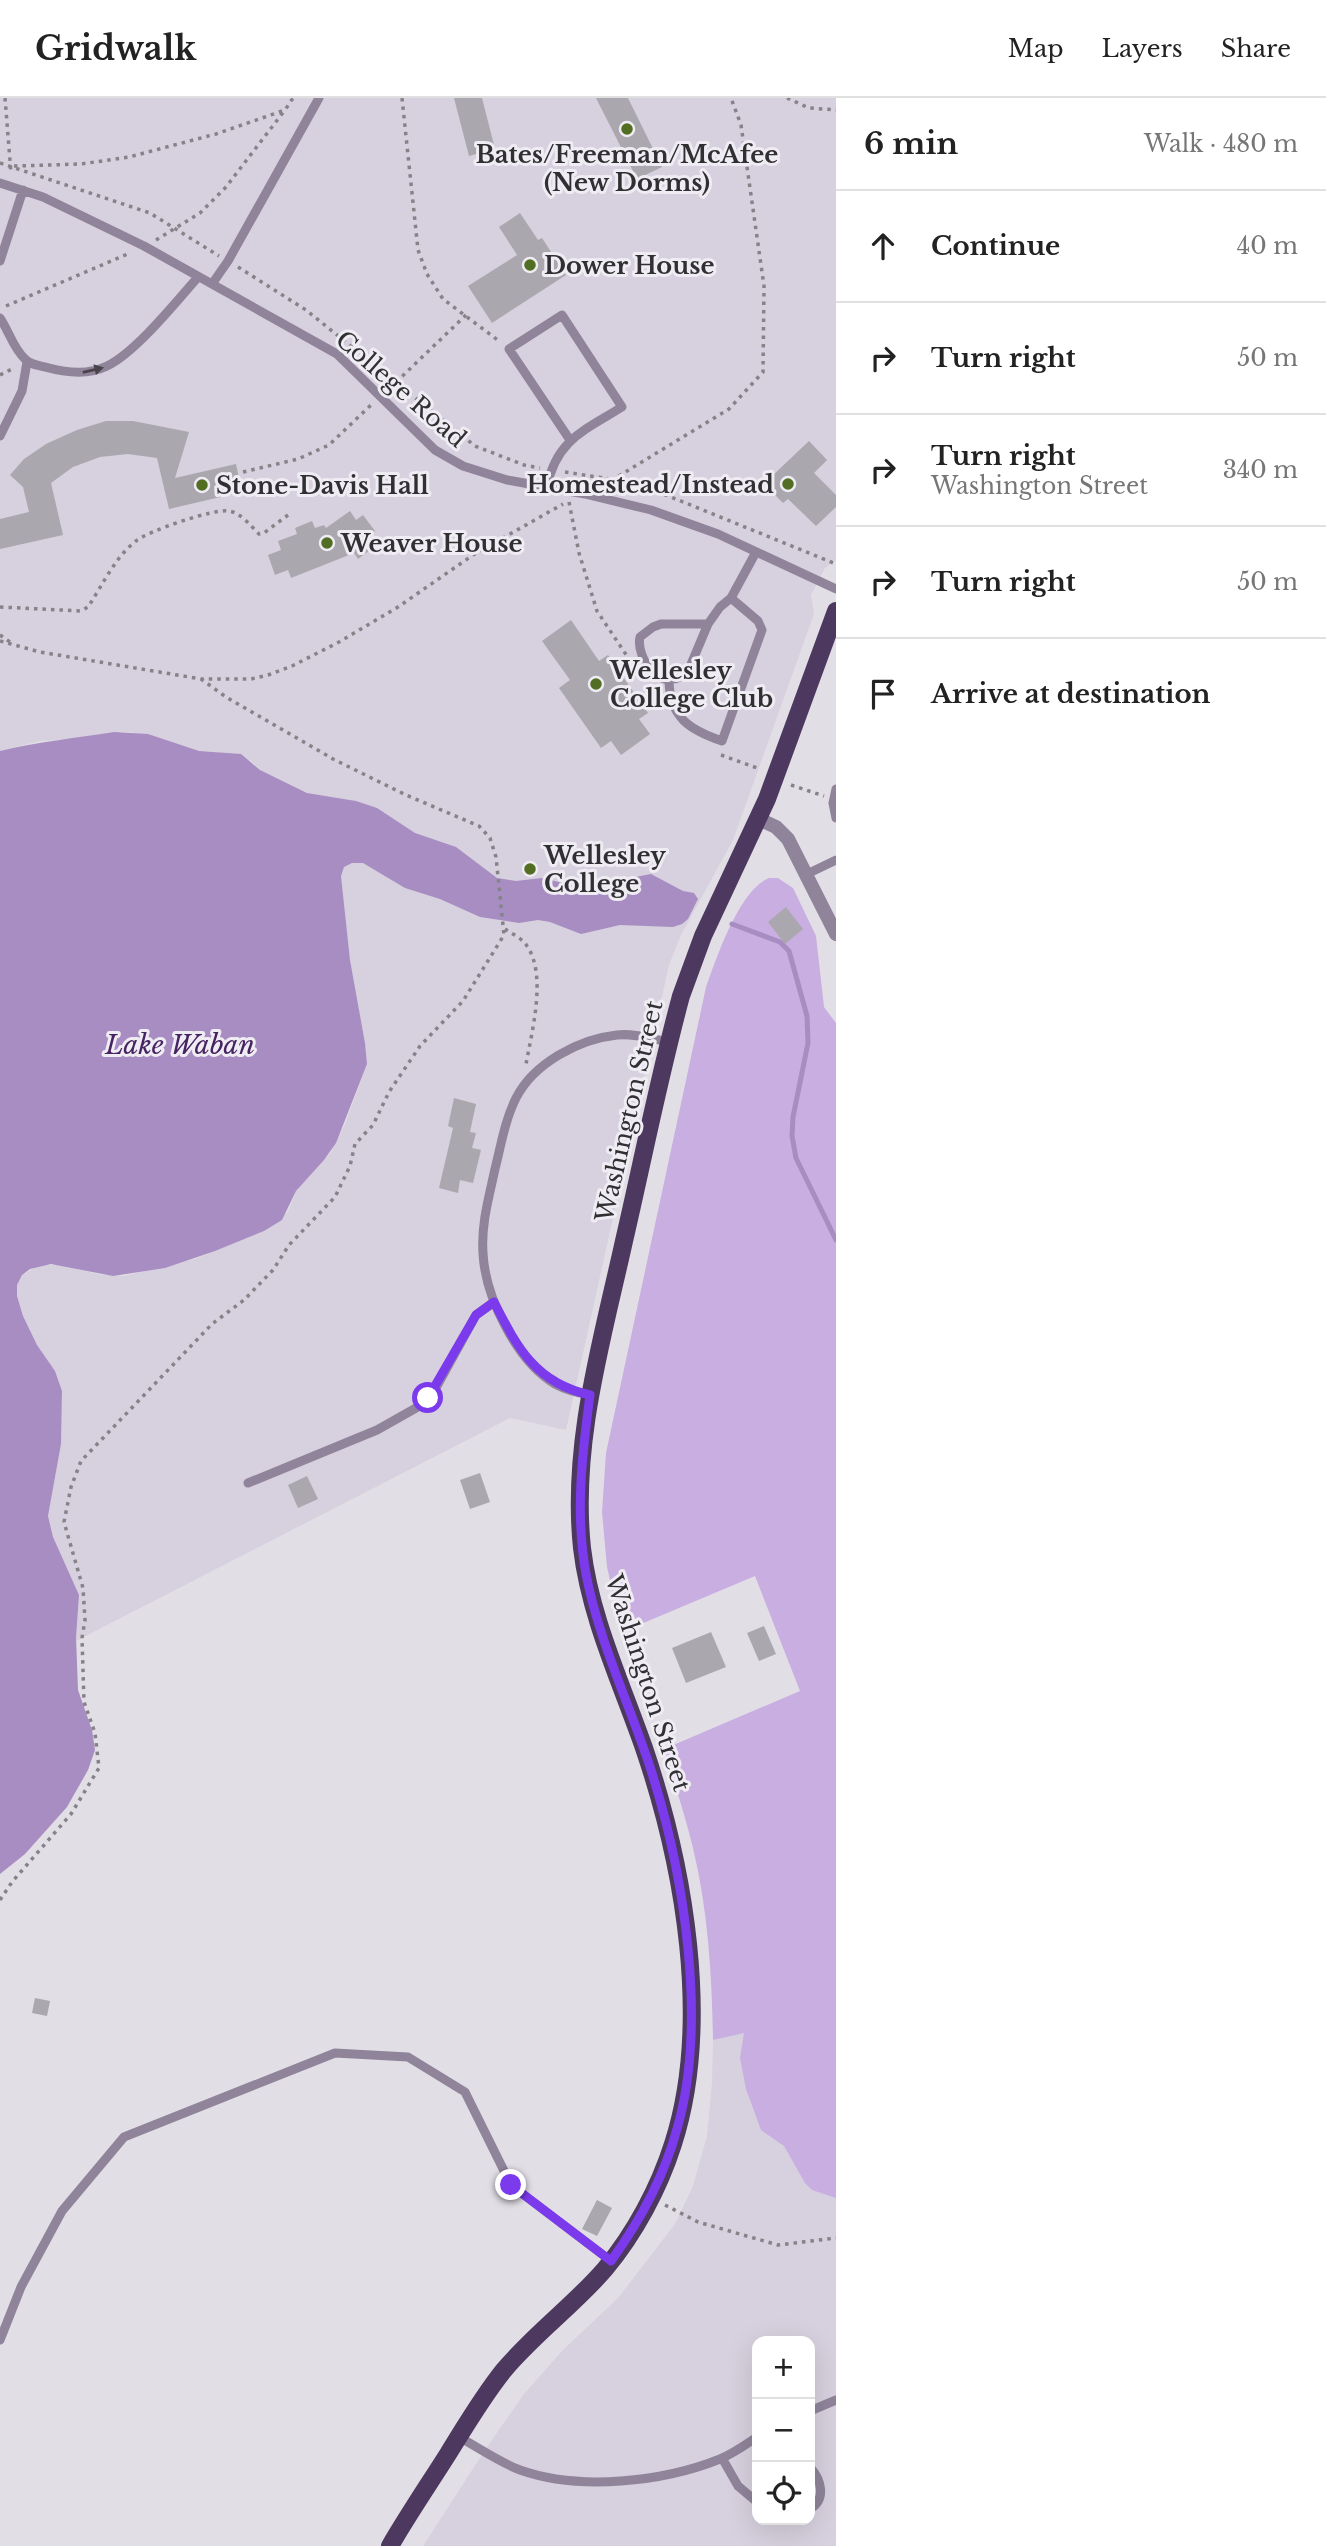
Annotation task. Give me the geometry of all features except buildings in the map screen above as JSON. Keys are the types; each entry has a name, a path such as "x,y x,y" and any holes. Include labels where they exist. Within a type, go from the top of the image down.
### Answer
{"main road":[{"name":"Washington Street","path":"390,2546 488,2392 511,2362 611,2261 650,2197 672,2146 686,2088 690,2020 688,1950 679,1880 665,1815 603,1635 586,1574 580,1490 590,1395 669,1042 696,952 759,819 836,611"}],"street":[{"path":"759,819 776,827 788,839 836,934"}],"lane":[{"path":"212,284 228,261 319,98"},
{"name":"College Road","path":"0,183 43,197 145,246 337,355 435,450 463,466 507,480 651,510 718,534 836,589"},
{"path":"0,261 23,190"},
{"path":"0,318 16,349 27,362 64,372 83,372 110,365 165,315 198,277"},
{"path":"547,487 556,457 570,440 622,407 562,315 509,349 570,440"},
{"path":"0,436 22,391 27,362"},
{"path":"708,624 661,624 653,627 640,638 640,651 662,679 669,681 684,675 708,624 720,607 731,598 756,552"},
{"path":"669,681 673,704 687,724 698,733 722,741 762,630 758,621 731,598"},
{"path":"835,793 833,808 836,818"},
{"path":"807,874 836,860"},
{"path":"590,1395 565,1388 544,1376 517,1343 494,1302 484,1264 483,1227 504,1133 520,1090 544,1065 564,1053 596,1040 629,1035 669,1042"},
{"path":"248,1483 377,1430 416,1408 437,1386 476,1315 494,1302"},
{"path":"0,2340 22,2287 62,2211 124,2137 335,2053 408,2057 465,2092 511,2185 611,2261"},
{"path":"815,2409 836,2400"},
{"path":"459,2437 510,2466 540,2476 610,2481 637,2479 694,2467 722,2458 752,2441"},
{"path":"722,2458 738,2486 752,2498"},
{"path":"815,2473 821,2491 815,2505"}],"path":[{"path":"5,98 12,166 10,186"},
{"path":"0,307 33,296 145,246 200,213 226,187 293,98"},
{"path":"402,98 418,250 427,274 443,299 509,349"},
{"path":"599,488 729,409 763,372 764,286 741,125 732,98"},
{"path":"787,98 809,108 836,110"},
{"path":"12,166 80,164 129,157 216,134 285,110"},
{"path":"0,163 150,214 177,228 306,310 475,446 524,465 616,480 678,500 834,565"},
{"path":"243,472 298,459 329,445 466,315"},
{"path":"0,641 40,652 201,679 251,679 292,666 339,642 398,607 473,555 569,501 589,591 601,620 615,640"},
{"path":"0,607 81,611 88,607 124,552 153,530 222,510 239,514 259,534 288,515"},
{"path":"0,635 12,644"},
{"path":"0,1900 12,1882 71,1814 99,1768 95,1733 84,1702 83,1588 64,1522 71,1487 81,1461 212,1324 244,1300 273,1269 289,1245 335,1197 351,1166 355,1144 373,1125 389,1092 420,1046 463,1001 503,941 505,929 496,857 486,832 472,821 406,795 333,759 226,698 201,679"},
{"path":"786,783 810,792 835,793"},
{"path":"505,929 527,946 536,975 534,1023 524,1074"},
{"path":"650,2197 698,2222 778,2245 836,2238"}],"shaded area":[{"name":"Wellesley College","path":"0,98 836,98 836,560 825,568 811,595 814,614 733,840 681,935 669,965 566,1430 510,1418 74,1642 79,1595 53,1537 48,1516 61,1444 62,1391 55,1371 37,1345 23,1316 17,1285 22,1275 40,1265 61,1265 102,1275 124,1276 195,1259 264,1231 288,1212 296,1191 331,1152 345,1124 367,1064 350,960 341,876 356,801 307,793 260,770 250,760 199,751 131,732 40,741 0,751"},
{"path":"769,878 778,878 793,888 816,936 824,1007 836,1023 836,2198 812,2190 805,2183 784,2146 761,2130 746,2089 740,2058 744,2033 713,2040 706,1919 698,1871 664,1749 800,1691 755,1576 622,1632 607,1567 602,1512 606,1453 706,987 723,942 739,910 758,885"},
{"path":"836,2009 836,2546 423,2546 524,2394 562,2351 618,2298 675,2224 693,2186 707,2136 713,2040"}],"water":[{"name":"Lake Waban","path":"114,732 148,734 199,751 241,754 260,770 307,793 356,801 377,808 415,833 456,847 497,878 516,881 542,878 588,886 651,874 683,891 694,893 698,899 688,919 673,927 620,925 581,934 550,922 538,920 519,923 480,917 440,899 405,888 363,863 352,863 344,867 341,876 350,960 367,1064 336,1143 296,1191 282,1220 264,1231 165,1268 113,1276 51,1264 30,1269 22,1275 17,1285 17,1296 23,1316 37,1345 55,1371 62,1391 61,1444 48,1516 53,1537 79,1595 76,1637 78,1690 92,1730 95,1750 88,1770 67,1807 25,1854 0,1874 0,751"}],"waterway":[{"path":"732,924 780,942 789,951 807,1016 808,1043 793,1117 792,1136 796,1158 836,1240"}],"place":[{"name":"Bates/Freeman/McAfee (New Dorms)","path":"627,129"},
{"name":"Dower House","path":"530,265"},
{"name":"Homestead/Instead","path":"788,484"},
{"name":"Stone-Davis Hall","path":"202,485"},
{"name":"Weaver House","path":"327,543"},
{"name":"Wellesley College Club","path":"596,684"},
{"name":"Wellesley College","path":"530,869"}],"route":[{"path":"428,1398 476,1315 494,1302 517,1343 544,1376 565,1388 590,1395 580,1490 586,1574 603,1635 665,1815 679,1880 688,1950 690,2043 683,2108 665,2167 629,2236 611,2261 511,2185"}]}
